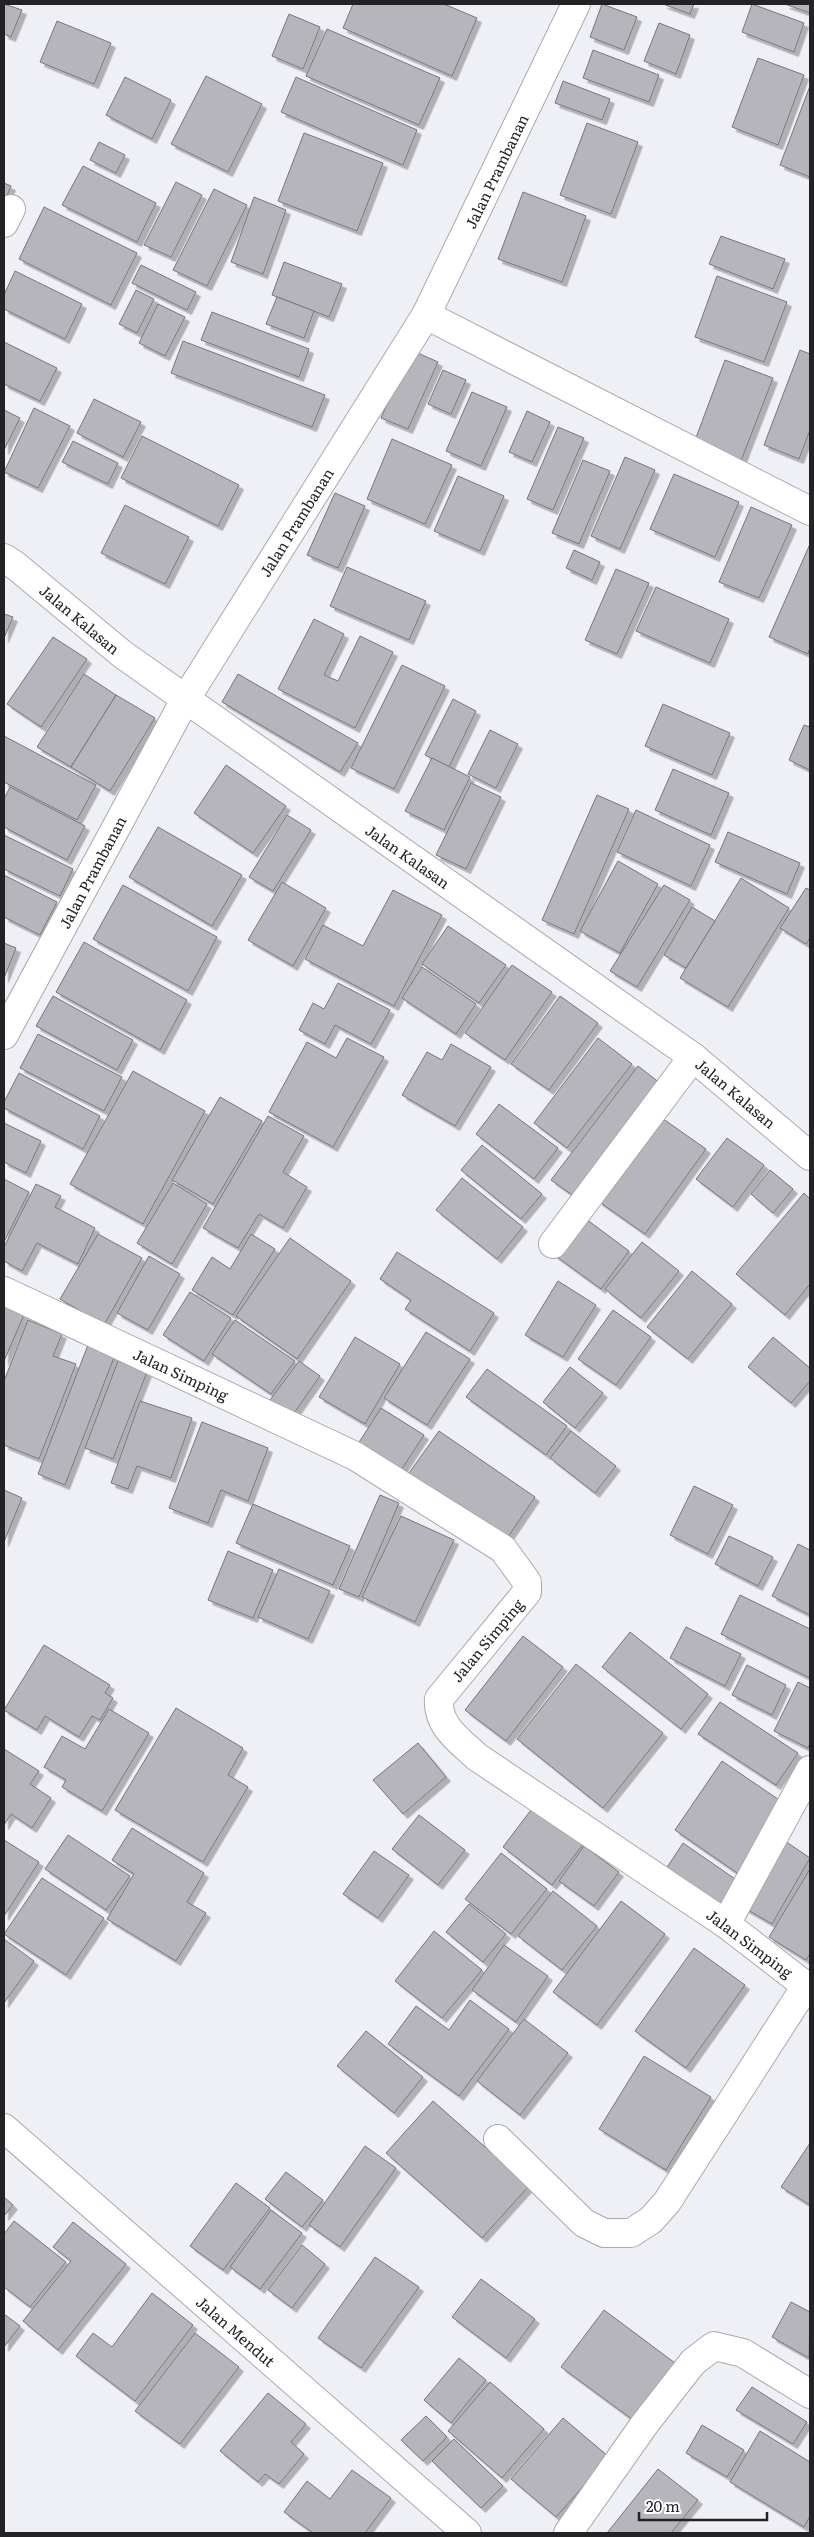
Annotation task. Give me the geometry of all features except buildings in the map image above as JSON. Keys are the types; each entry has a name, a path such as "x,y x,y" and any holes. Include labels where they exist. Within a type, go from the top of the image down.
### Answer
{"street":[{"name":"Jalan Prambanan","path":"4,1035 185,700 426,316 576,4"},
{"path":"426,316 810,511"},
{"name":"Jalan Kalasan","path":"4,558 122,654 185,700 693,1057 810,1156"},
{"path":"553,1244 693,1057"},
{"name":"Jalan Simping","path":"4,1291 355,1456 502,1549 528,1582 527,1592 439,1699 438,1712 448,1730 477,1757 726,1924 808,1988"},
{"path":"726,1924 810,1770"},
{"path":"498,2139 584,2224 604,2233 631,2233 651,2220 667,2202 808,1988"},
{"name":"Jalan Mendut","path":"8,2132 467,2533"},
{"path":"568,2533 644,2425 693,2362 714,2346 743,2353 810,2394"}]}
